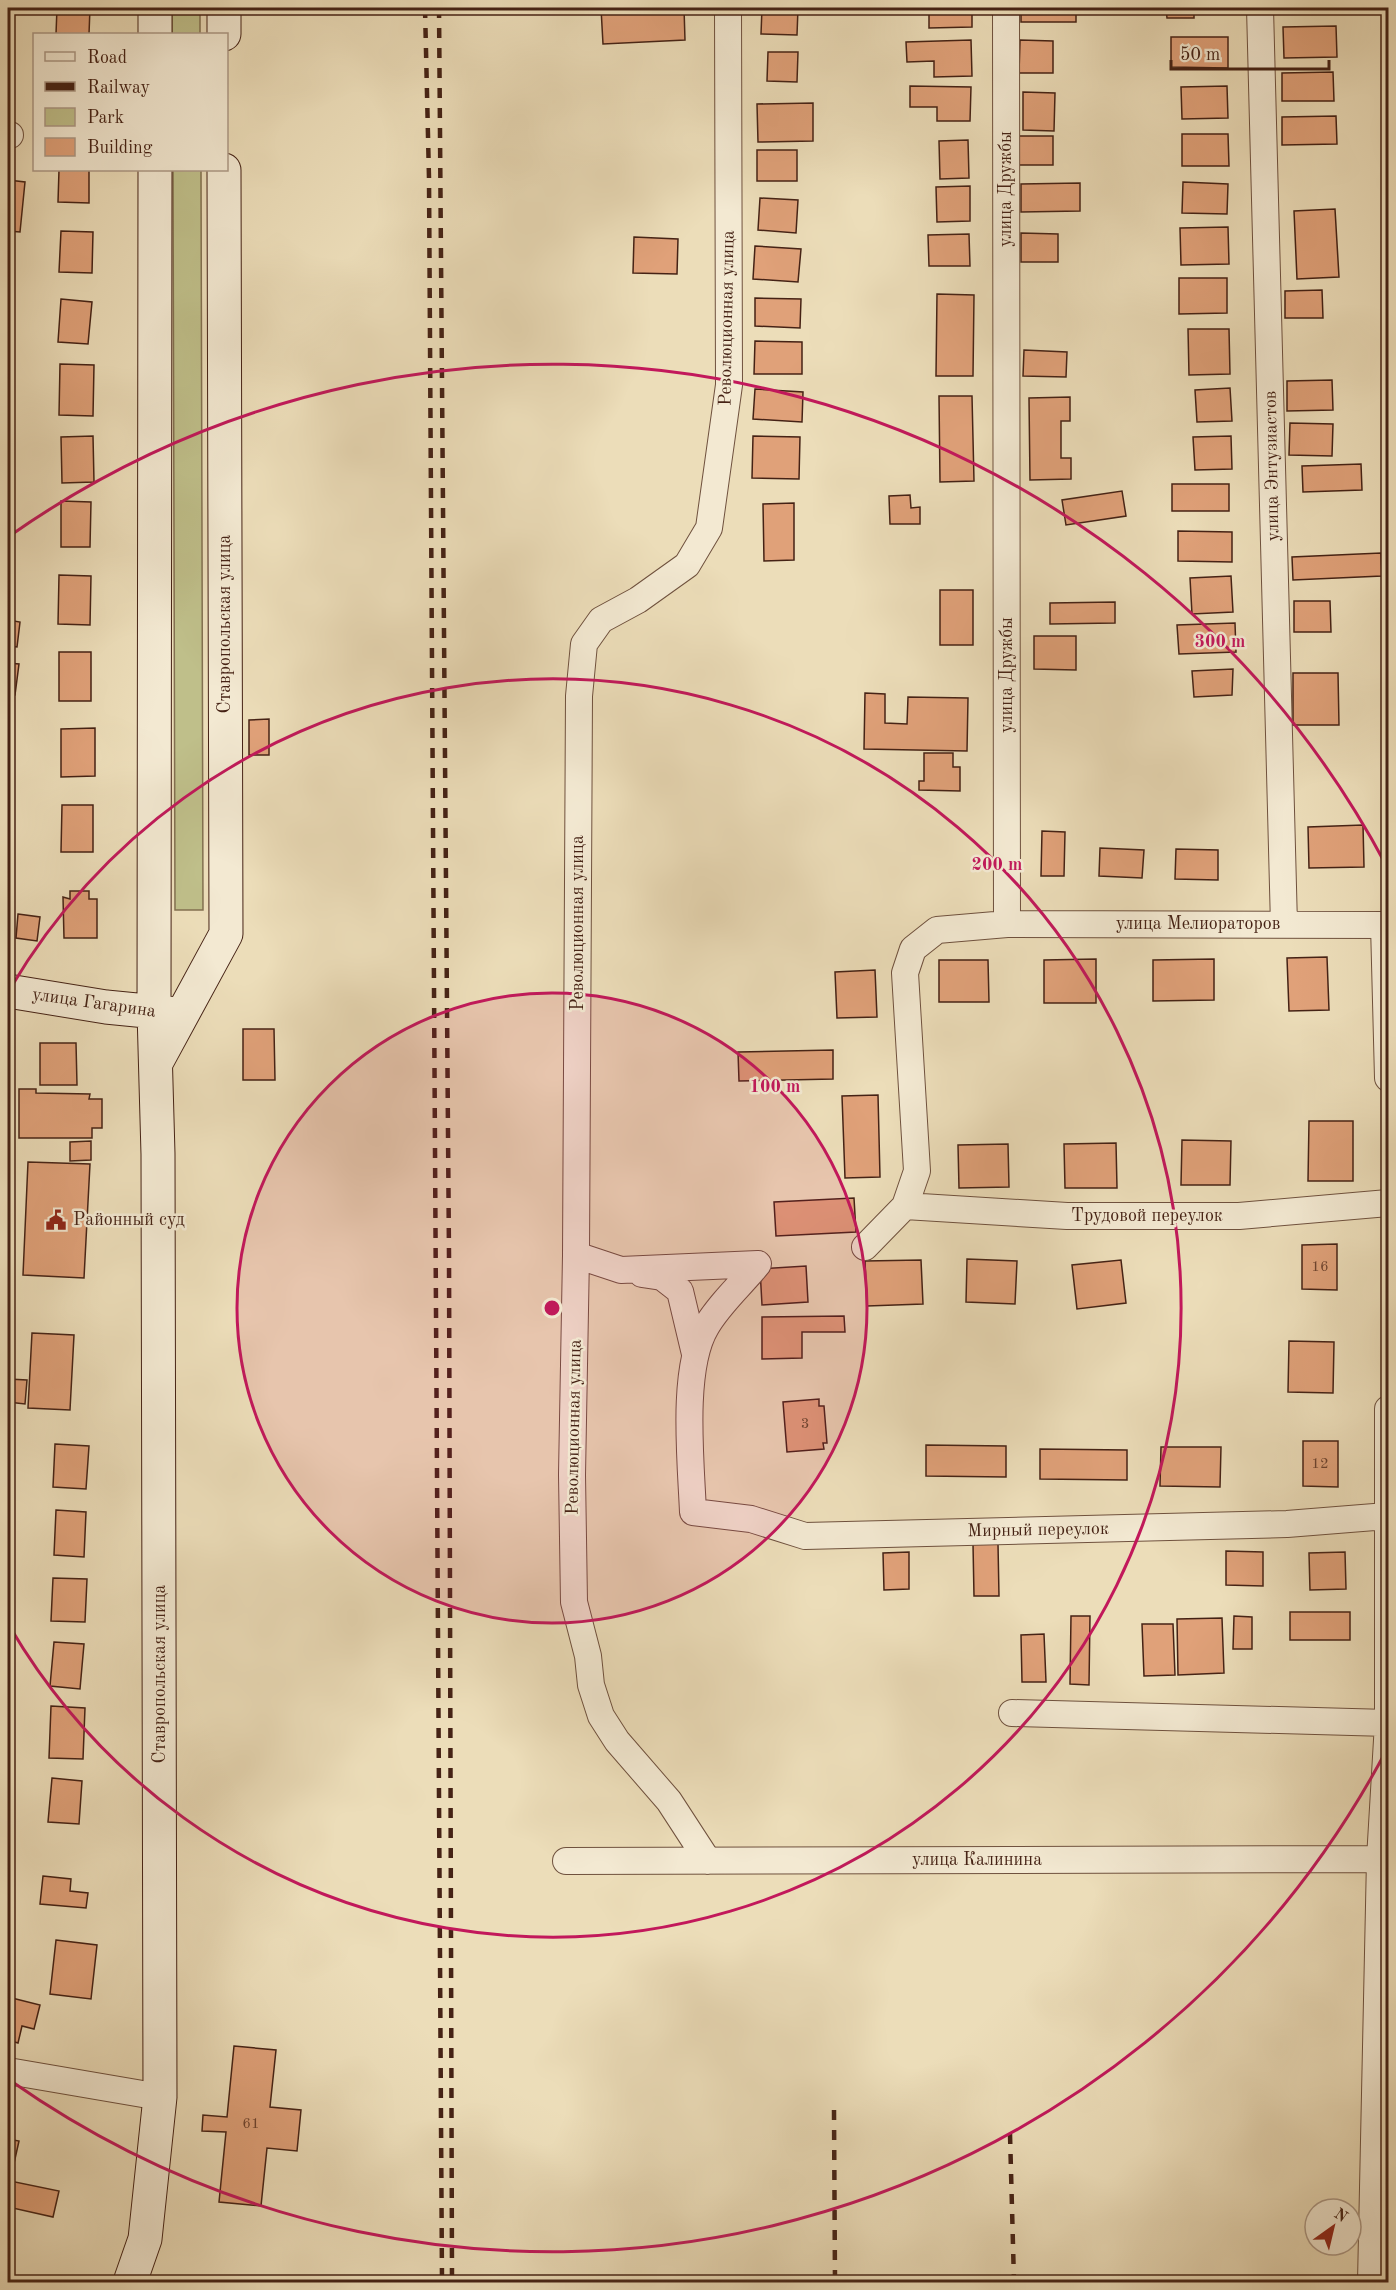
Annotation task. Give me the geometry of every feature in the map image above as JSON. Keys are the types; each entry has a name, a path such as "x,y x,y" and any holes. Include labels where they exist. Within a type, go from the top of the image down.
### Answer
{"main road":[{"path":"155,8 155,33"},
{"path":"224,8 224,33"},
{"name":"Ставропольская улица","path":"130,2283 145,2238 160,2097 161,1815 157,1061 168,1013 155,171"},
{"name":"Ставропольская улица","path":"168,1013 226,934 224,171"},
{"name":"улица Гагарина","path":"9,993 168,1013"}],"street":[{"name":"Революционная улица","path":"708,1861 669,1801 617,1741 601,1716 591,1685 588,1656 574,1602 572,1475 576,1255 580,669 584,644 601,620 638,600 687,565 709,528 729,385 728,8"},
{"name":"улица Дружбы","path":"1006,8 1007,924"},
{"name":"улица Энтузиастов","path":"1260,8 1284,925"},
{"path":"865,1247 905,1206 917,1172 905,973 913,949 937,930 1007,924"},
{"name":"улица Мелиораторов","path":"1007,924 1386,925"},
{"path":"1386,925 1389,1078"},
{"name":"Трудовой переулок","path":"905,1206 1067,1216 1239,1216 1389,1203"},
{"path":"576,1255 621,1270 662,1277 680,1291 689,1319 696,1359"},
{"path":"621,1270 758,1264 705,1328 696,1359"},
{"name":"Мирный переулок","path":"696,1359 689,1405 693,1512 751,1519 805,1536 1287,1524 1387,1512"},
{"path":"1371,2283 1388,1723 1389,1409"},
{"path":"1012,1713 1388,1723"},
{"name":"улица Калинина","path":"566,1861 1384,1859"},
{"path":"8,2071 160,2097"}],"green space":[{"path":"172,8 200,8 200,33 172,33"},
{"path":"173,171 201,171 203,910 175,910"}],"building":[{"path":"57,8 90,8 89,33 56,33"},
{"path":"601,8 684,8 685,40 603,44"},
{"path":"762,8 798,8 797,35 761,34"},
{"path":"929,8 972,8 972,27 929,28"},
{"path":"1021,8 1076,8 1076,22 1021,22"},
{"path":"1166,8 1194,8 1194,18 1167,18"},
{"path":"1274,8 1327,8 1274,9"},
{"path":"1336,26 1337,57 1284,58 1283,27"},
{"path":"1171,37 1228,37 1228,68 1171,67"},
{"path":"971,40 972,76 934,77 934,61 907,62 906,42"},
{"path":"1020,40 1053,41 1053,73 1019,73"},
{"path":"768,52 798,52 797,82 767,81"},
{"path":"1333,72 1334,101 1282,101 1282,73"},
{"path":"910,86 971,87 970,121 937,121 937,107 910,107"},
{"path":"1227,86 1228,118 1182,119 1181,87"},
{"path":"1023,92 1055,93 1054,131 1023,130"},
{"path":"813,103 813,141 758,142 757,104"},
{"path":"1336,116 1337,144 1282,145 1282,117"},
{"path":"1182,134 1228,134 1229,166 1182,166"},
{"path":"1019,136 1053,136 1053,165 1019,165"},
{"path":"968,140 969,178 940,179 939,141"},
{"path":"757,150 797,150 797,181 757,181"},
{"path":"59,171 89,171 89,203 58,202"},
{"path":"8,180 25,182 20,232 8,231"},
{"path":"1183,182 1228,184 1227,214 1182,213"},
{"path":"1080,183 1080,211 1021,212 1021,184"},
{"path":"970,186 970,221 937,222 936,187"},
{"path":"760,198 798,200 796,233 758,230"},
{"path":"1335,209 1339,277 1297,279 1294,211"},
{"path":"1228,227 1229,264 1181,265 1180,228"},
{"path":"61,231 93,232 92,273 59,272"},
{"path":"1021,233 1058,234 1058,262 1021,262"},
{"path":"969,234 970,266 929,266 928,235"},
{"path":"634,237 678,239 677,274 633,273"},
{"path":"755,246 801,249 798,282 753,279"},
{"path":"1179,278 1227,278 1227,313 1179,314"},
{"path":"1322,290 1323,318 1285,318 1285,291"},
{"path":"937,294 974,295 973,376 936,376"},
{"path":"755,298 801,299 800,328 755,326"},
{"path":"61,299 92,302 88,344 58,342"},
{"path":"1188,329 1229,329 1230,374 1189,375"},
{"path":"755,341 802,342 802,374 754,374"},
{"path":"1024,350 1067,352 1066,377 1023,376"},
{"path":"60,364 94,365 93,416 59,415"},
{"path":"1332,380 1333,410 1287,411 1287,381"},
{"path":"1230,388 1232,421 1197,422 1195,390"},
{"path":"755,389 803,392 802,422 753,419"},
{"path":"939,396 972,396 974,481 940,482"},
{"path":"1070,397 1070,421 1061,421 1061,458 1071,458 1071,479 1030,480 1029,398"},
{"path":"1290,423 1333,424 1332,456 1289,455"},
{"path":"93,436 94,482 62,483 61,437"},
{"path":"753,436 800,437 799,479 752,478"},
{"path":"1231,436 1232,469 1195,470 1193,437"},
{"path":"1361,464 1362,490 1303,492 1302,466"},
{"path":"1172,484 1229,484 1229,511 1172,511"},
{"path":"1122,491 1126,516 1066,525 1062,500"},
{"path":"910,495 911,508 920,507 920,524 890,524 889,496"},
{"path":"61,501 91,502 90,547 61,547"},
{"path":"794,503 794,560 764,561 763,504"},
{"path":"1178,531 1232,532 1232,562 1178,561"},
{"path":"1381,553 1382,576 1293,580 1292,557"},
{"path":"59,575 91,576 90,625 58,624"},
{"path":"1231,576 1233,612 1192,614 1190,578"},
{"path":"940,590 973,590 973,645 940,645"},
{"path":"1294,601 1330,601 1331,632 1294,632"},
{"path":"1115,602 1115,623 1050,624 1050,603"},
{"path":"8,620 20,622 17,647 8,646"},
{"path":"1235,623 1236,652 1179,654 1177,625"},
{"path":"1034,636 1076,636 1076,670 1034,669"},
{"path":"59,652 91,652 91,701 59,701"},
{"path":"8,663 19,664 15,695 8,694"},
{"path":"1233,669 1232,695 1194,697 1192,671"},
{"path":"1293,673 1338,673 1339,725 1293,725"},
{"path":"865,693 885,694 885,723 907,724 908,697 968,698 967,751 864,749"},
{"path":"269,719 269,755 249,755 249,720"},
{"path":"95,728 95,776 61,777 61,729"},
{"path":"924,753 953,753 953,767 960,767 960,791 919,790 919,781 924,781"},
{"path":"62,805 93,805 93,852 61,852"},
{"path":"1363,825 1364,867 1309,868 1308,827"},
{"path":"1385,826 1388,826 1388,867 1385,867"},
{"path":"1042,831 1065,832 1064,876 1041,876"},
{"path":"1100,848 1144,850 1142,878 1099,876"},
{"path":"1176,849 1218,850 1218,880 1175,879"},
{"path":"8,877 13,878 8,900"},
{"path":"70,891 89,891 89,899 97,899 97,938 64,938 63,897 70,899"},
{"path":"18,914 40,917 37,941 16,938"},
{"path":"1327,957 1329,1010 1289,1011 1287,958"},
{"path":"1096,959 1096,1003 1044,1003 1044,960"},
{"path":"1214,959 1214,1000 1153,1001 1153,960"},
{"path":"939,960 988,960 989,1002 939,1002"},
{"path":"875,970 877,1017 837,1018 835,972"},
{"path":"243,1029 274,1029 275,1080 243,1080"},
{"path":"40,1043 76,1043 77,1085 40,1085"},
{"path":"833,1050 833,1079 739,1081 738,1052"},
{"path":"19,1089 36,1089 36,1093 90,1094 89,1099 102,1099 102,1128 92,1128 92,1138 19,1138"},
{"path":"878,1095 880,1177 845,1178 842,1096"},
{"path":"1309,1121 1353,1121 1353,1181 1308,1181"},
{"path":"1182,1140 1231,1141 1230,1185 1181,1185"},
{"path":"91,1141 91,1160 70,1161 70,1142"},
{"path":"1116,1143 1117,1188 1065,1188 1064,1144"},
{"path":"1008,1144 1009,1187 959,1188 958,1145"},
{"name":"Районный суд","path":"28,1162 90,1164 84,1278 23,1275"},
{"path":"854,1198 856,1232 776,1236 774,1202"},
{"path":"1337,1244 1337,1290 1302,1289 1302,1245"},
{"path":"967,1259 1017,1261 1015,1304 966,1302"},
{"path":"921,1260 923,1304 867,1306 865,1261"},
{"path":"1121,1260 1126,1303 1077,1309 1072,1265"},
{"path":"806,1266 808,1302 762,1305 760,1269"},
{"path":"844,1316 845,1332 802,1332 802,1358 762,1359 762,1317"},
{"path":"32,1333 74,1335 70,1410 28,1408"},
{"path":"1289,1341 1334,1342 1333,1393 1288,1392"},
{"path":"8,1379 27,1380 25,1404 8,1402"},
{"path":"819,1399 819,1406 824,1406 827,1443 823,1443 824,1449 787,1452 783,1402"},
{"path":"1303,1441 1338,1441 1338,1487 1303,1486"},
{"path":"55,1444 89,1446 86,1489 53,1487"},
{"path":"926,1445 1006,1446 1006,1477 926,1476"},
{"path":"1161,1447 1221,1447 1220,1487 1160,1486"},
{"path":"1040,1449 1127,1450 1127,1480 1040,1479"},
{"path":"56,1510 86,1512 84,1557 54,1555"},
{"path":"973,1544 998,1544 999,1596 974,1596"},
{"path":"1226,1551 1263,1552 1263,1586 1226,1585"},
{"path":"909,1552 909,1589 884,1590 883,1553"},
{"path":"1345,1552 1346,1589 1310,1590 1309,1553"},
{"path":"53,1578 87,1579 85,1622 51,1621"},
{"path":"1290,1612 1350,1612 1350,1640 1290,1640"},
{"path":"1071,1616 1090,1616 1089,1685 1070,1684"},
{"path":"1234,1616 1252,1617 1252,1649 1233,1649"},
{"path":"1222,1618 1224,1673 1178,1675 1177,1619"},
{"path":"1142,1624 1173,1624 1175,1675 1144,1676"},
{"path":"1044,1634 1046,1682 1022,1682 1021,1635"},
{"path":"54,1642 84,1644 80,1689 50,1686"},
{"path":"51,1706 85,1708 83,1759 49,1758"},
{"path":"52,1778 82,1781 79,1824 48,1822"},
{"path":"43,1876 71,1879 70,1891 88,1893 86,1908 40,1904"},
{"path":"56,1940 97,1945 91,1999 50,1994"},
{"path":"8,1997 40,2005 34,2029 22,2026 18,2043 8,2040"},
{"path":"234,2046 276,2050 270,2107 301,2110 297,2151 267,2148 261,2206 219,2202 226,2132 202,2131 203,2115 227,2117"},
{"path":"8,2139 19,2141 10,2181 59,2191 53,2217 8,2207"}],"railway":[{"path":"425,8 429,178 442,2282"},
{"path":"439,8 449,1256 452,2282"},
{"path":"834,2110 835,2282"},
{"path":"1010,2134 1014,2282"}],"place":[{"name":"Районный суд","path":"56,1220"}]}
